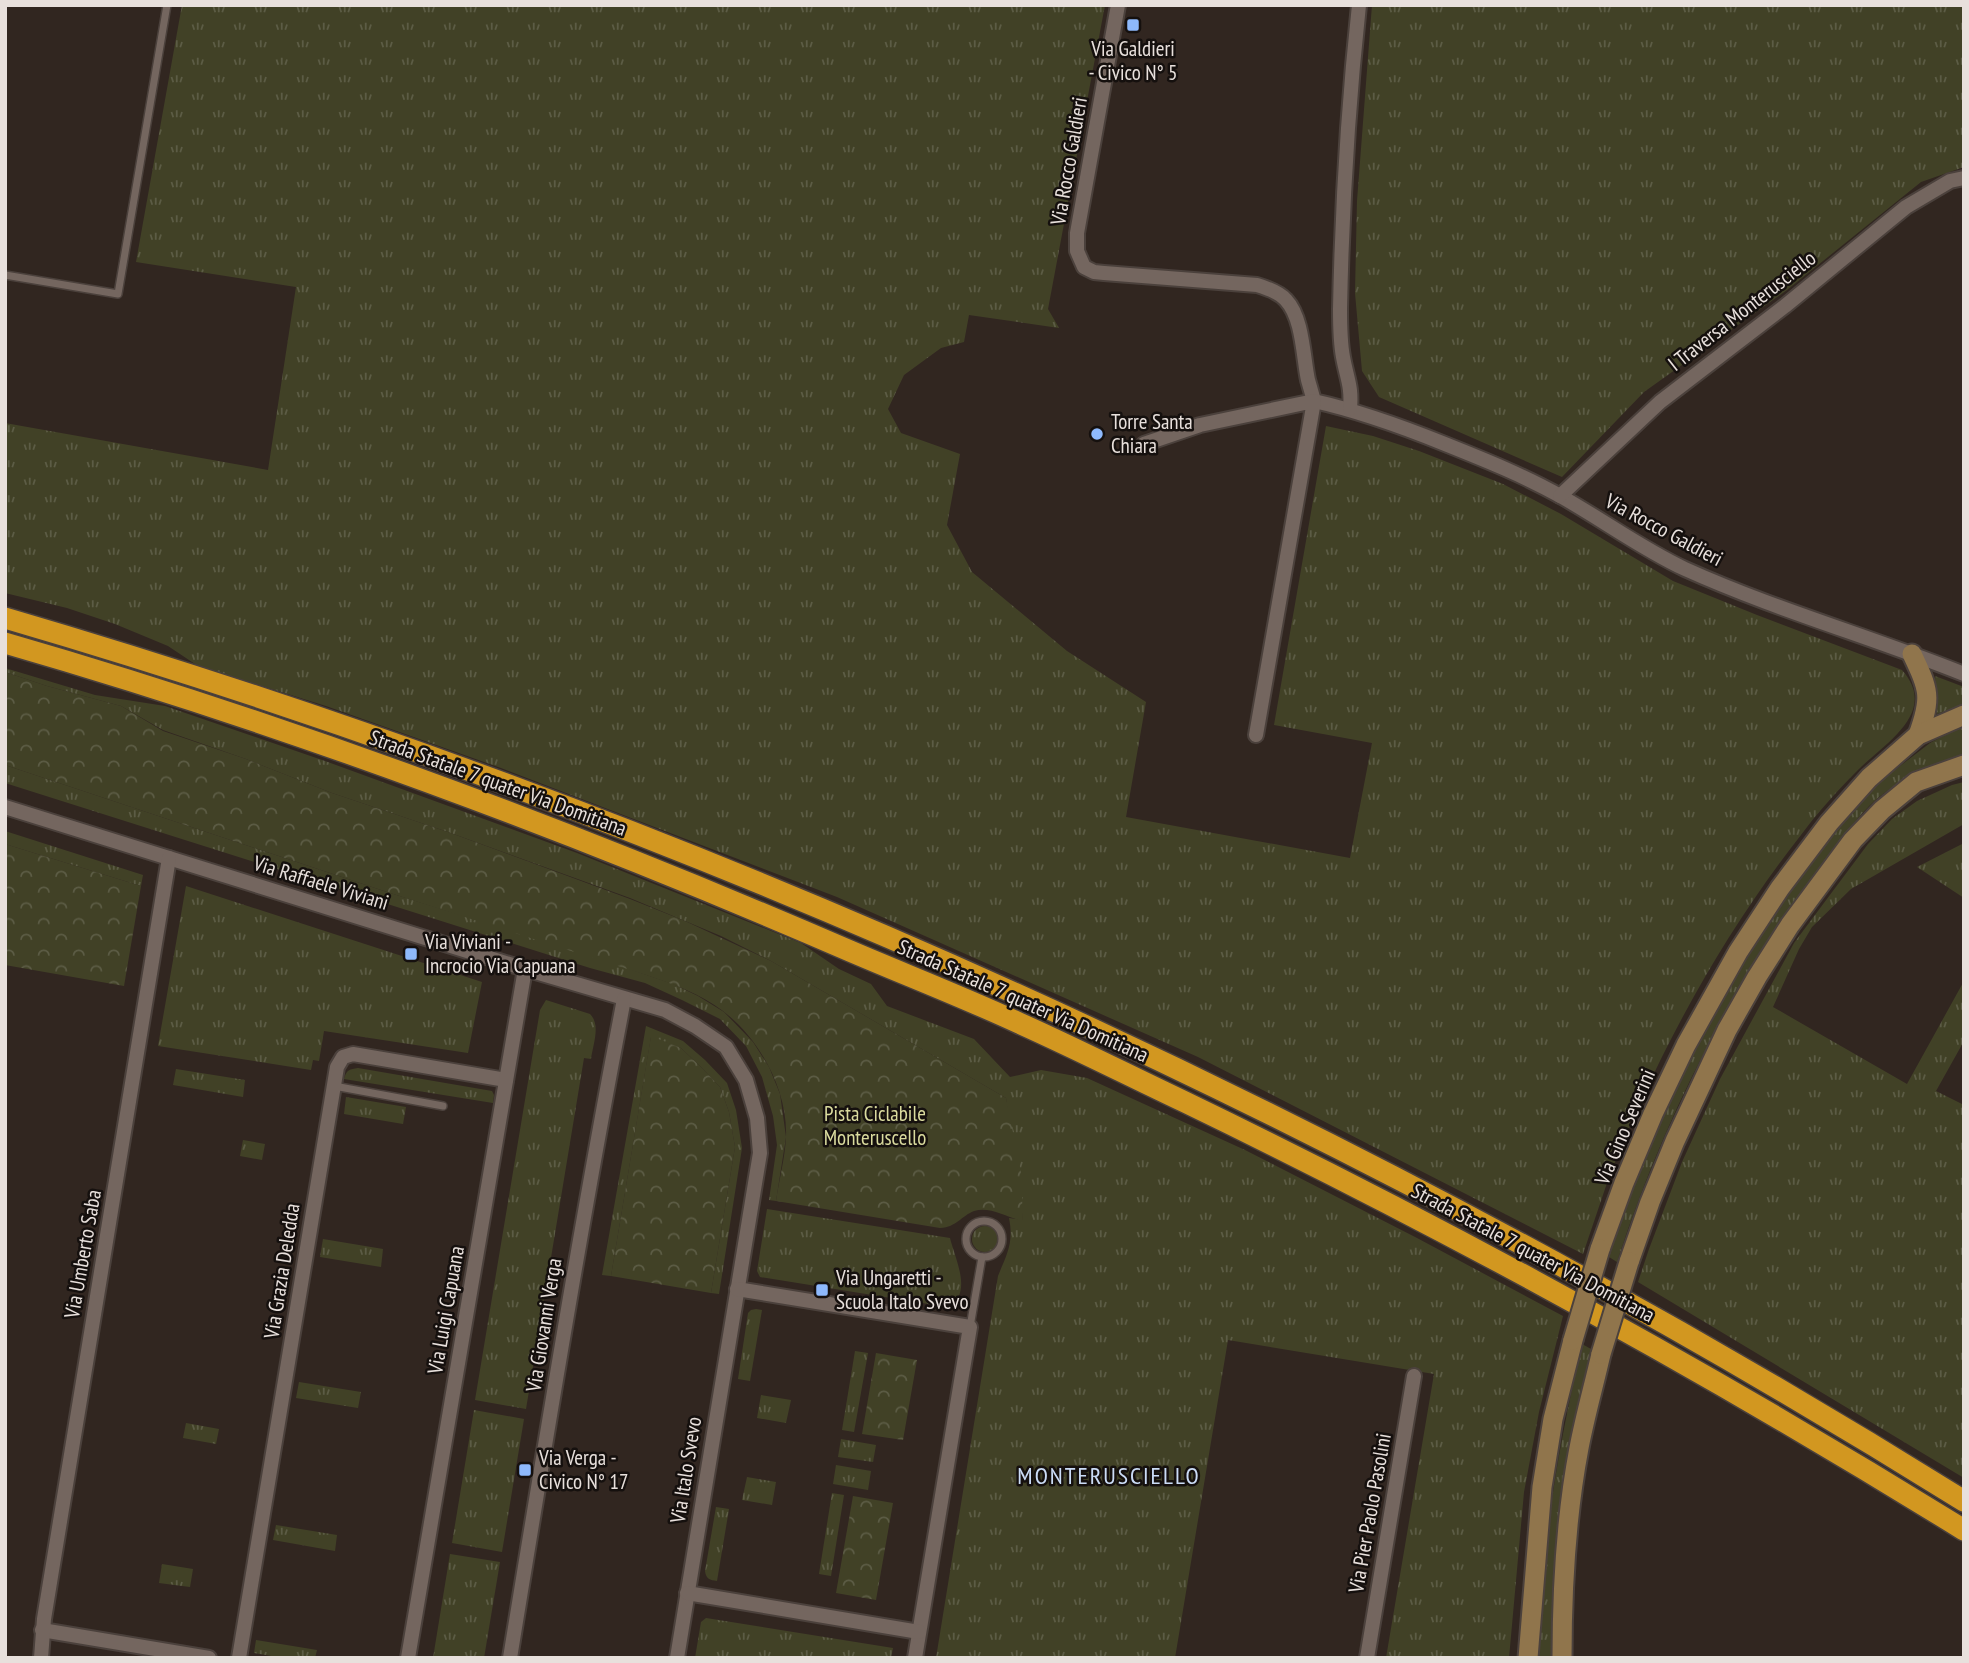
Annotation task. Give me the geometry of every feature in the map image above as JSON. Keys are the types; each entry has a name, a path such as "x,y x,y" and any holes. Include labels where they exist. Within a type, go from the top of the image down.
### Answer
{"highway":[{"name":"Strada Statale 7 quater Via Domitiana","path":"5,618 243,692 587,815 885,936 1029,1000 1389,1173 1562,1265 1755,1375 1964,1501"},
{"name":"Strada Statale 7 quater Via Domitiana","path":"5,643 332,748 598,845 1020,1023 1300,1158 1484,1253 1652,1344 1964,1530"}],"street":[{"name":"Via Rocco Galdieri","path":"1118,5 1077,233 1077,251 1084,267 1094,272 1268,288 1287,300 1294,311 1314,401 1350,409 1485,460 1560,496 1684,569 1964,674"},
{"path":"1350,409 1352,391 1340,336 1340,299 1347,134 1359,5"},
{"name":"I Traversa Monterusciello","path":"1560,496 1660,402 1785,306 1906,207 1950,181 1964,178"},
{"path":"1144,444 1200,425 1314,401 1256,735"},
{"path":"1912,654 1928,694 1926,714 1918,735"},
{"name":"Via Gino Severini","path":"1528,1658 1542,1486 1553,1419 1600,1249 1653,1114 1686,1045 1738,953 1780,888 1842,807 1869,778 1918,735 1964,715"},
{"path":"1562,1658 1566,1561 1579,1449 1601,1353 1629,1262 1675,1141 1721,1043 1756,977 1790,925 1853,840 1882,810 1916,782 1964,765"},
{"name":"Via Raffaele Viviani","path":"5,807 624,999"},
{"name":"Via Umberto Saba","path":"41,1658 42,1630 169,858"},
{"name":"Via Luigi Capuana","path":"408,1658 525,969"},
{"name":"Via Italo Svevo","path":"624,999 665,1010 726,1047 746,1080 757,1118 760,1153 677,1658"},
{"name":"Via Giovanni Verga","path":"510,1658 571,1288 624,999"},
{"name":"Via Grazia Deledda","path":"239,1658 337,1067 348,1054 506,1080"},
{"path":"737,1289 970,1327 915,1658"},
{"name":"Via Pier Paolo Pasolini","path":"1367,1658 1414,1376"},
{"path":"687,1593 919,1632"},
{"path":"42,1630 209,1658"}],"lane":[{"path":"5,275 118,294 167,5"},
{"path":"334,1086 443,1106"},
{"path":"983,1221 999,1228 1002,1240 998,1251 988,1257 982,1257 971,1252 966,1242 972,1226 983,1221"},
{"path":"970,1327 982,1257"}],"green space":[{"path":"182,5 1105,5 1048,309 1059,328 969,315 964,342 941,348 904,375 888,409 901,433 960,454 947,525 972,572 1067,651 1146,702 1126,817 1350,858 1372,743 1274,725 1326,426 1373,436 1419,451 1503,484 1561,514 1673,581 1902,670 1912,686 1915,700 1911,714 1893,739 1857,771 1814,818 1743,915 1716,958 1645,1092 1607,1183 1583,1254 1198,1057 837,897 501,768 326,706 198,666 168,646 115,624 67,608 5,593 5,423 268,470 296,287 136,262"},
{"path":"1372,5 1964,5 1964,167 1921,182 1787,290 1644,392 1562,477 1379,397 1362,371 1355,293 1357,201"},
{"path":"5,668 95,695 165,706 325,761 577,853 801,943 839,969 871,984 887,1006 974,1039 1010,1077 1041,1070 1087,1078 1245,1150 1563,1316 1539,1412 1524,1492 1509,1658 1386,1658 1434,1374 1228,1340 1175,1658 936,1658 998,1276 1010,1242 1009,1218 1023,1220 1006,1098 771,961 721,936 630,898 163,730 121,706 47,686 5,672"},
{"name":"Pista Ciclabile Monteruscello","path":"5,672 121,706 163,731 630,899 771,961 1006,1098 1021,1172 1023,1221 993,1211 980,1210 970,1213 951,1226 940,1228 776,1201 786,1137 777,1084 749,1036 723,1011 705,999 656,978 5,765"},
{"path":"1935,676 1964,687 1964,705 1937,714"},
{"path":"1964,725 1964,755 1919,772 1879,797 1847,832 1786,916 1756,962 1701,1058 1655,1158 1617,1262 1609,1257 1622,1214 1662,1115 1747,954 1837,827 1874,786 1930,743"},
{"path":"5,765 387,892 594,957 673,984 698,996 724,1012 753,1042 769,1067 780,1094 786,1137 776,1201 769,1200 777,1145 773,1116 762,1077 746,1046 720,1019 645,983 5,783"},
{"path":"1964,782 1964,824 1851,889 1812,927 1773,1007 1907,1084 1964,981 1964,1041 1936,1091 1964,1105 1964,1478 1638,1282 1682,1162 1720,1079 1794,943 1868,844 1892,819 1917,801"},
{"path":"5,831 143,875 141,886 5,844"},
{"path":"1964,843 1964,898 1917,867"},
{"path":"5,844 141,886 124,986 5,965"},
{"path":"186,886 482,982 468,1053 324,1031 319,1061 313,1060 311,1070 158,1046"},
{"path":"546,1000 590,1014 596,1029 591,1059 584,1058 526,1409 475,1400 540,1010"},
{"path":"646,1026 683,1041 705,1060 727,1083 736,1110 742,1148 719,1294 711,1293 735,1147 729,1112 720,1087 700,1066 681,1048 651,1037 611,1276 602,1275"},
{"path":"651,1036 681,1048 700,1066 720,1087 729,1112 735,1147 711,1293 611,1276"},
{"path":"358,1068 492,1091 493,1103 344,1079 349,1070"},
{"path":"176,1069 245,1080 243,1097 173,1085"},
{"path":"346,1097 406,1107 403,1124 344,1114"},
{"path":"243,1140 265,1144 262,1160 240,1156"},
{"path":"767,1209 950,1238 960,1276 960,1294 947,1307 760,1277 757,1271"},
{"path":"985,1226 994,1230 998,1239 994,1248 985,1252 976,1248 972,1239 976,1230"},
{"path":"323,1239 383,1249 381,1267 320,1257"},
{"path":"756,1309 762,1310 750,1381 738,1379 748,1313"},
{"path":"1582,1344 1591,1349 1560,1512 1551,1658 1539,1658 1551,1503"},
{"path":"855,1351 868,1353 854,1432 842,1430"},
{"path":"876,1353 917,1360 903,1440 862,1434"},
{"path":"299,1382 361,1392 358,1408 296,1398"},
{"path":"761,1395 791,1400 786,1423 757,1418"},
{"path":"474,1410 524,1419 502,1552 452,1543"},
{"path":"186,1423 219,1429 216,1444 183,1438"},
{"path":"841,1439 876,1445 873,1462 838,1457"},
{"path":"836,1465 871,1471 868,1490 833,1484"},
{"path":"747,1477 776,1482 772,1505 742,1500"},
{"path":"832,1493 844,1495 831,1576 819,1574"},
{"path":"853,1496 893,1503 876,1600 836,1593"},
{"path":"716,1507 729,1509 717,1581 709,1579 705,1571"},
{"path":"276,1525 337,1535 335,1551 273,1540"},
{"path":"450,1554 500,1562 484,1658 433,1658"},
{"path":"162,1564 193,1569 190,1587 159,1583"},
{"path":"706,1618 893,1648 891,1658 695,1658 701,1622"},
{"path":"256,1640 317,1650 315,1658 283,1658 254,1653"}],"place":[{"name":"Via Galdieri - Civico N° 5","path":"1133,25"},
{"name":"Torre Santa Chiara","path":"1097,434"},
{"name":"Via Viviani - Incrocio Via Capuana","path":"411,954"},
{"name":"Via Ungaretti - Scuola Italo Svevo","path":"822,1290"},
{"name":"Via Verga - Civico N° 17","path":"525,1470"}],"district":[{"name":"MONTERUSCIELLO","path":"1109,1476"}]}
